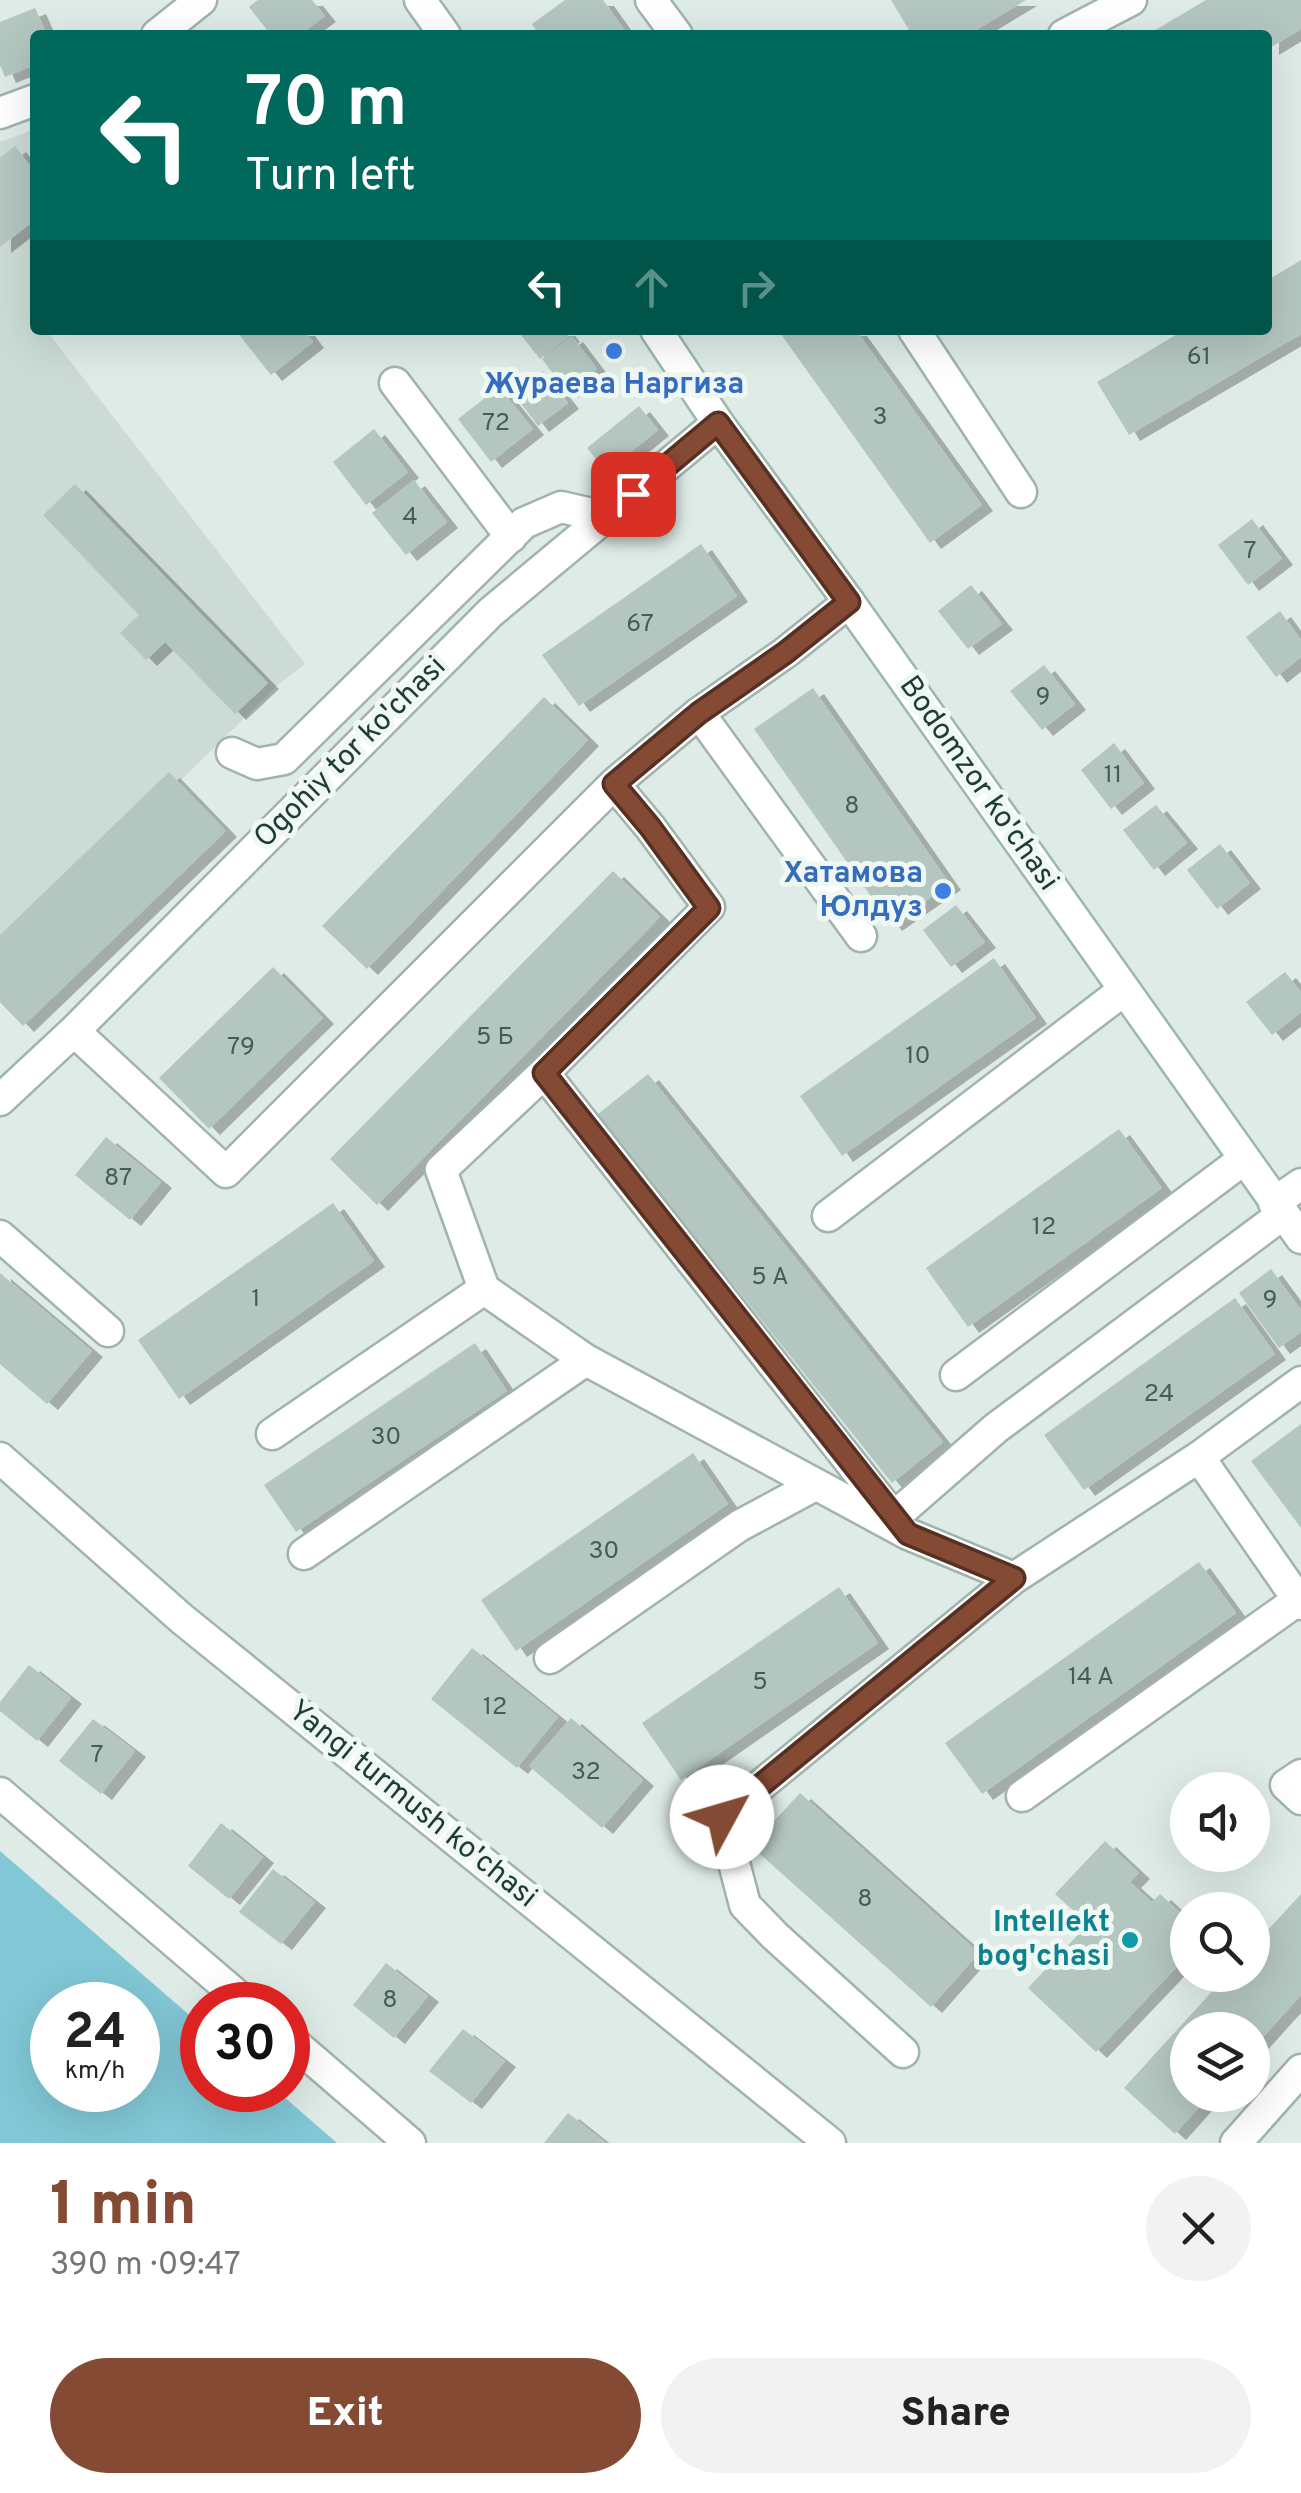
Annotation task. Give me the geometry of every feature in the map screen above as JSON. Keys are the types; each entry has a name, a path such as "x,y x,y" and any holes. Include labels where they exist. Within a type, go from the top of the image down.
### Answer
{"street":[{"path":"163,30 200,0"},
{"path":"420,0 441,30"},
{"path":"651,0 673,30"},
{"path":"1074,30 1131,0"},
{"path":"0,112 30,102"},
{"name":"Bodomzor ko'chasi","path":"659,335 718,423 1286,1218"},
{"path":"917,335 1021,492"},
{"path":"395,382 511,537"},
{"name":"Ogohiy tor ko'chasi","path":"0,1100 74,1032 491,612 718,423"},
{"path":"232,752 257,764 284,759 524,524 561,507 605,517"},
{"path":"74,1032 226,1172 614,784 699,713 849,602"},
{"path":"699,713 861,936"},
{"path":"614,784 709,908 442,1170 484,1289 586,1360 815,1485 1014,1578"},
{"path":"828,1216 1124,990"},
{"path":"544,1073 901,1525"},
{"path":"956,1375 1244,1159"},
{"path":"901,1525 996,1428 1286,1218 1301,1184"},
{"path":"0,1236 108,1331"},
{"path":"272,1434 484,1289"},
{"path":"304,1554 586,1360"},
{"path":"903,2052 745,1905 722,1817 1014,1578 1198,1457 1301,1382"},
{"path":"1022,1796 1300,1602 1198,1457"},
{"name":"Yangi turmush ko'chasi","path":"0,1458 182,1619 830,2143"},
{"path":"550,1658 739,1526 815,1485"},
{"path":"1301,1774 1286,1785 1301,1799"},
{"path":"0,1793 221,1982"},
{"path":"310,2057 410,2143"},
{"path":"1236,2143 1301,2070"}],"shaded area":[{"path":"30,131 30,335 50,335 305,664 279,684 179,782 226,831 23,1026 0,1002 0,142"}],"water":[{"path":"0,1851 151,1982 30,1982 30,2112 160,2112 160,1990 180,2007 180,2112 301,2112 337,2143 0,2143"}],"building":[{"path":"258,0 312,0 325,16 306,30 267,30 249,7"},
{"path":"565,0 603,0 624,30 536,30 532,24"},
{"path":"891,0 1026,0 976,30 909,30"},
{"path":"1206,0 1301,0 1301,29 1272,47 1272,30 1155,30"},
{"path":"35,8 45,30 30,30 30,67 5,77 0,65 0,22"},
{"path":"15,146 30,166 30,224 0,247 0,158"},
{"path":"1301,260 1301,334 1129,435 1097,382 1176,335 1272,335 1272,278"},
{"path":"239,335 308,335 313,342 271,375"},
{"path":"521,335 569,336 540,359"},
{"path":"782,335 860,335 982,505 930,543"},
{"path":"572,336 597,369 567,392 542,359"},
{"path":"543,371 568,403 538,426 513,393"},
{"path":"499,387 533,429 491,462 458,419"},
{"path":"639,406 658,430 606,472 587,448"},
{"path":"374,429 408,472 366,505 333,462"},
{"path":"414,480 447,522 406,555 372,513"},
{"path":"75,484 268,683 235,714 165,642 146,660 120,633 139,615 43,515"},
{"path":"1252,519 1282,559 1248,585 1218,545"},
{"path":"701,544 737,596 579,706 542,655"},
{"path":"971,585 1002,624 968,649 938,611"},
{"path":"1280,611 1301,640 1301,657 1276,677 1246,637"},
{"path":"1044,665 1075,704 1042,730 1010,691"},
{"path":"813,688 950,884 891,925 754,729"},
{"path":"544,697 588,740 367,969 322,926"},
{"path":"1114,743 1144,783 1111,809 1081,770"},
{"path":"169,772 226,831 23,1026 0,1002 0,935"},
{"path":"1156,805 1187,843 1154,870 1123,830"},
{"path":"1220,844 1250,883 1217,909 1187,870"},
{"path":"613,871 660,917 377,1205 330,1159"},
{"path":"956,905 985,942 951,967 923,930"},
{"path":"994,958 1036,1018 842,1156 800,1096"},
{"path":"273,967 323,1018 209,1129 159,1078"},
{"path":"1285,972 1301,992 1301,1012 1272,1035 1246,1002"},
{"path":"648,1074 943,1442 892,1483 597,1115"},
{"path":"1119,1129 1162,1188 968,1327 926,1268"},
{"path":"106,1137 161,1182 130,1220 75,1175"},
{"path":"333,1203 374,1261 179,1399 138,1340"},
{"path":"1271,1269 1301,1310 1301,1332 1279,1348 1239,1293"},
{"path":"0,1273 92,1351 47,1404 0,1364"},
{"path":"1235,1298 1275,1354 1084,1490 1044,1435"},
{"path":"475,1343 507,1391 296,1532 264,1485"},
{"path":"1301,1424 1301,1528 1251,1461"},
{"path":"693,1453 728,1504 516,1651 481,1600"},
{"path":"1199,1562 1236,1613 982,1794 945,1743"},
{"path":"839,1587 878,1643 681,1780 642,1723"},
{"path":"472,1648 558,1717 517,1768 431,1699"},
{"path":"29,1665 71,1698 37,1741 0,1711 0,1702"},
{"path":"571,1718 643,1780 602,1828 529,1766"},
{"path":"93,1719 135,1751 101,1794 59,1761"},
{"path":"800,1793 979,1953 931,2007 751,1846"},
{"path":"221,1823 263,1857 229,1899 188,1866"},
{"name":"Intellekt bog'chasi","path":"1105,1841 1139,1873 1130,1882 1152,1902 1160,1894 1170,1903 1170,1974 1096,2052 1028,1988 1088,1924 1055,1894"},
{"path":"273,1869 315,1902 281,1944 239,1912"},
{"path":"1301,1894 1301,1995 1270,2029 1270,2012 1193,2012 1212,1992 1270,1992 1270,1928"},
{"path":"386,1963 428,1996 394,2038 353,2005"},
{"path":"463,2029 505,2061 471,2103 429,2071"},
{"path":"1170,2038 1170,2112 1195,2112 1175,2134 1124,2088"},
{"path":"568,2113 606,2143 544,2143"}],"place":[{"name":"Жураева Наргиза","path":"614,351"},
{"name":"Хатамова Юлдуз","path":"943,891"},
{"name":"Intellekt bog'chasi","path":"1130,1940"}],"route":[{"path":"633,494 718,423 849,602 699,713 614,784 709,908 544,1073 908,1534 1014,1578 722,1817"}]}
